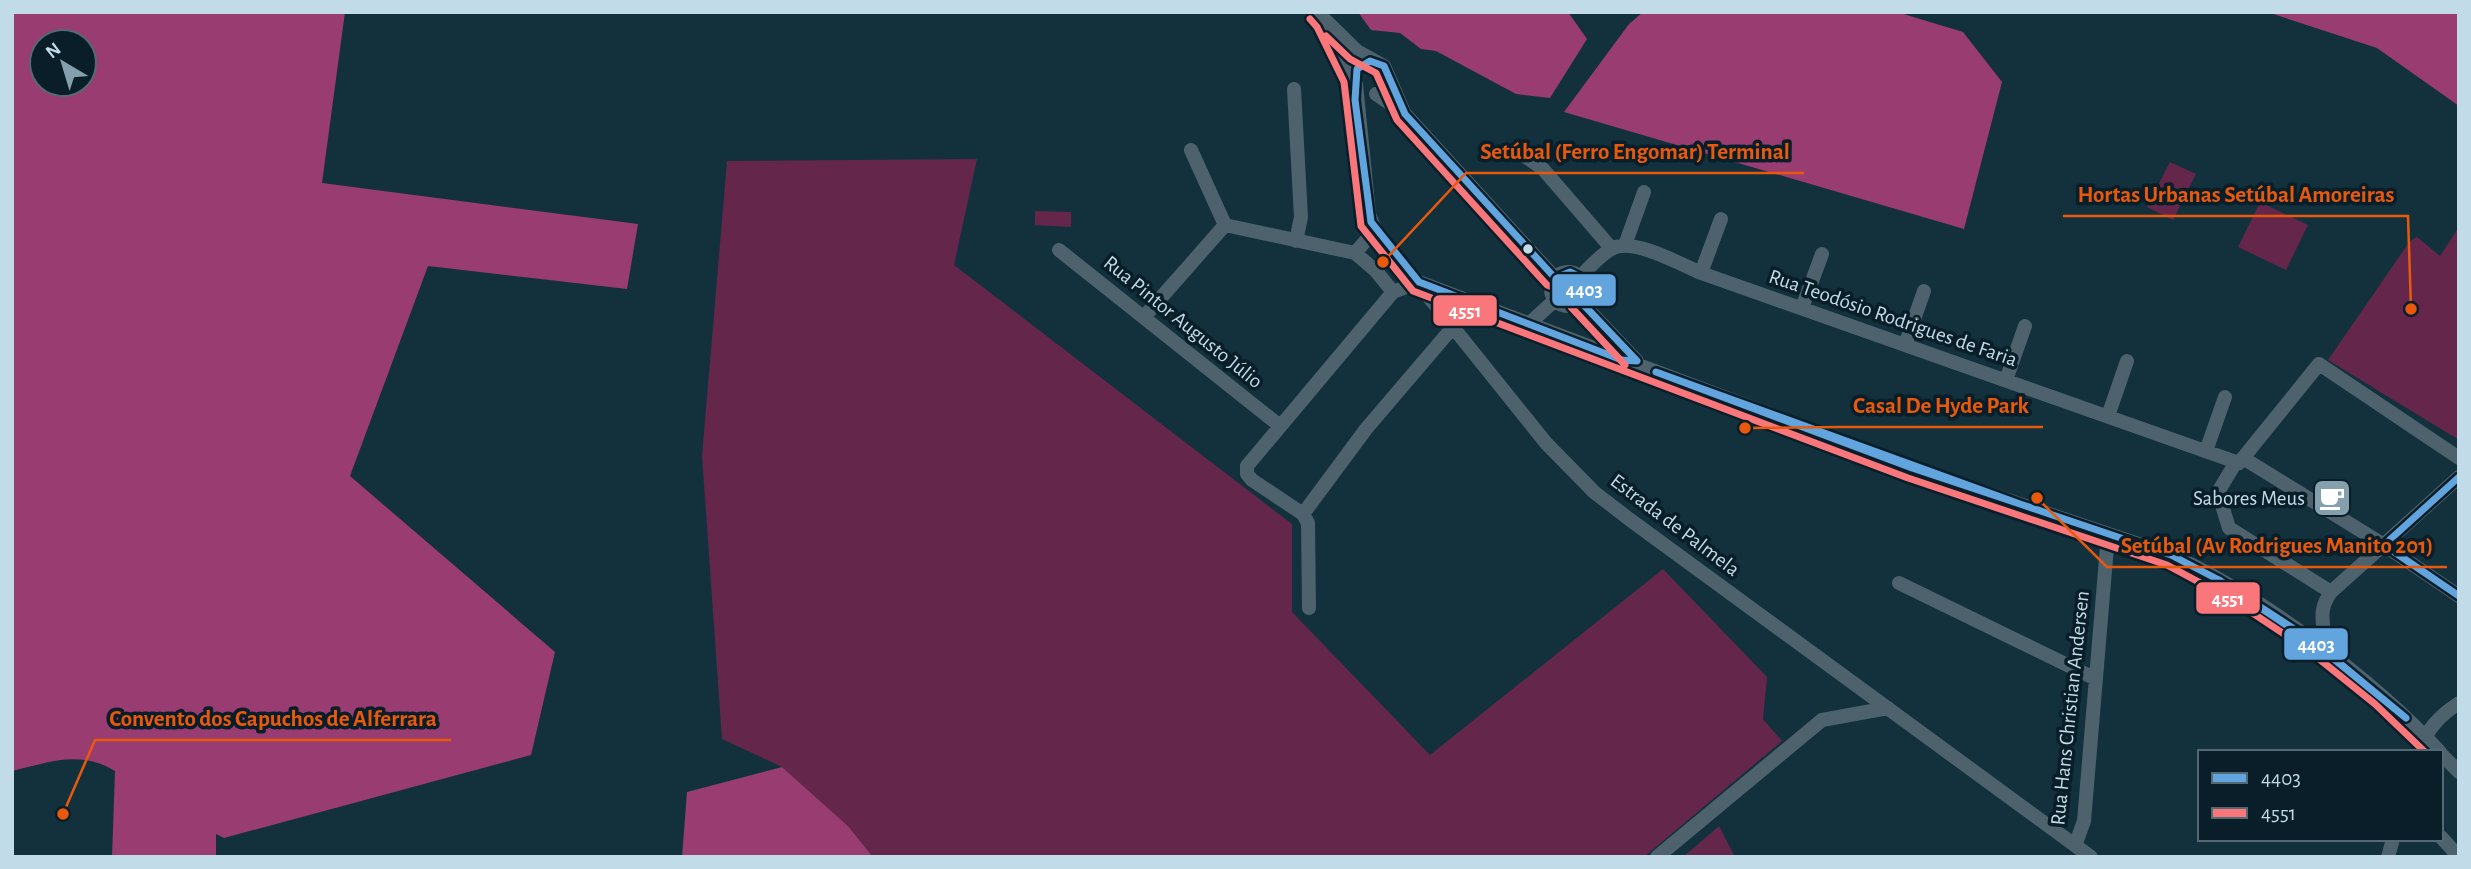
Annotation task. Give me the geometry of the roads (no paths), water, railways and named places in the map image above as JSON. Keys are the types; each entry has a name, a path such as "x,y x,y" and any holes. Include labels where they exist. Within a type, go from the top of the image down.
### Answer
{"street":[{"name":"Estrada de Palmela","path":"1322,17 1357,51 1375,61"},
{"name":"Estrada de Palmela","path":"1322,17 1355,82 1369,214 1375,230 1546,443 1594,492 2076,843 2091,857"},
{"path":"1405,114 1384,66 1375,61 1360,65 1355,82 1363,92 1374,94 1405,114 1555,278"},
{"path":"1374,94 1386,85 1388,76"},
{"path":"1294,89 1301,217 1296,241"},
{"name":"Estrada de Palmela","path":"1361,126 1374,94"},
{"path":"1191,150 1225,225"},
{"path":"1522,154 1543,169 1618,247"},
{"path":"1580,277 1618,247 1644,192"},
{"path":"1701,273 1721,219"},
{"path":"1225,225 1355,254 1376,271 1393,292"},
{"path":"1143,317 1225,225"},
{"path":"1355,254 1375,230"},
{"name":"Rua Teodósio Rodrigues de Faria","path":"1618,247 1639,247 1701,273 2239,461 2384,545 2459,596"},
{"name":"Rua Pintor Augusto Júlio","path":"1059,250 1280,426"},
{"path":"1802,308 1822,254"},
{"path":"1570,272 1580,277 1585,292 1580,301 1565,306 1555,300 1551,287 1555,278 1570,272"},
{"path":"1308,608 1310,534 1303,514 1252,480 1247,474 1247,466 1393,292 1419,282 1531,322 1622,360 1637,361"},
{"path":"1905,345 1924,291"},
{"path":"1531,322 1555,300"},
{"path":"1580,301 1637,361 1656,372 1912,468 2171,555 2206,571 2319,647 2425,736 2437,750"},
{"path":"2006,380 2025,326"},
{"path":"1303,514 1366,429 1453,327"},
{"path":"2108,416 2127,361"},
{"path":"2331,592 2229,528 2218,492 2239,461 2319,364 2459,458"},
{"path":"2206,451 2225,397"},
{"path":"2319,647 2325,639 2321,610 2331,592 2459,477"},
{"name":"Rua Hans Christian Andersen","path":"2076,843 2084,821 2108,535"},
{"path":"1899,583 2096,679"},
{"path":"2420,750 2425,736 2440,715 2459,702"},
{"path":"1657,857 1822,720 1888,708"},
{"path":"2443,756 2459,772"},
{"path":"2443,839 2459,857"}],"place":[{"name":"Setúbal (Ferro Engomar) Terminal","path":"1383,262"},
{"name":"Hortas Urbanas Setúbal Amoreiras","path":"2411,309"},
{"name":"Casal De Hyde Park","path":"1745,428"},
{"name":"Setúbal (Av Rodrigues Manito 201)","path":"2037,498"},
{"name":"Sabores Meus","path":"2332,498"},
{"name":"Convento dos Capuchos de Alferrara","path":"63,814"}]}
